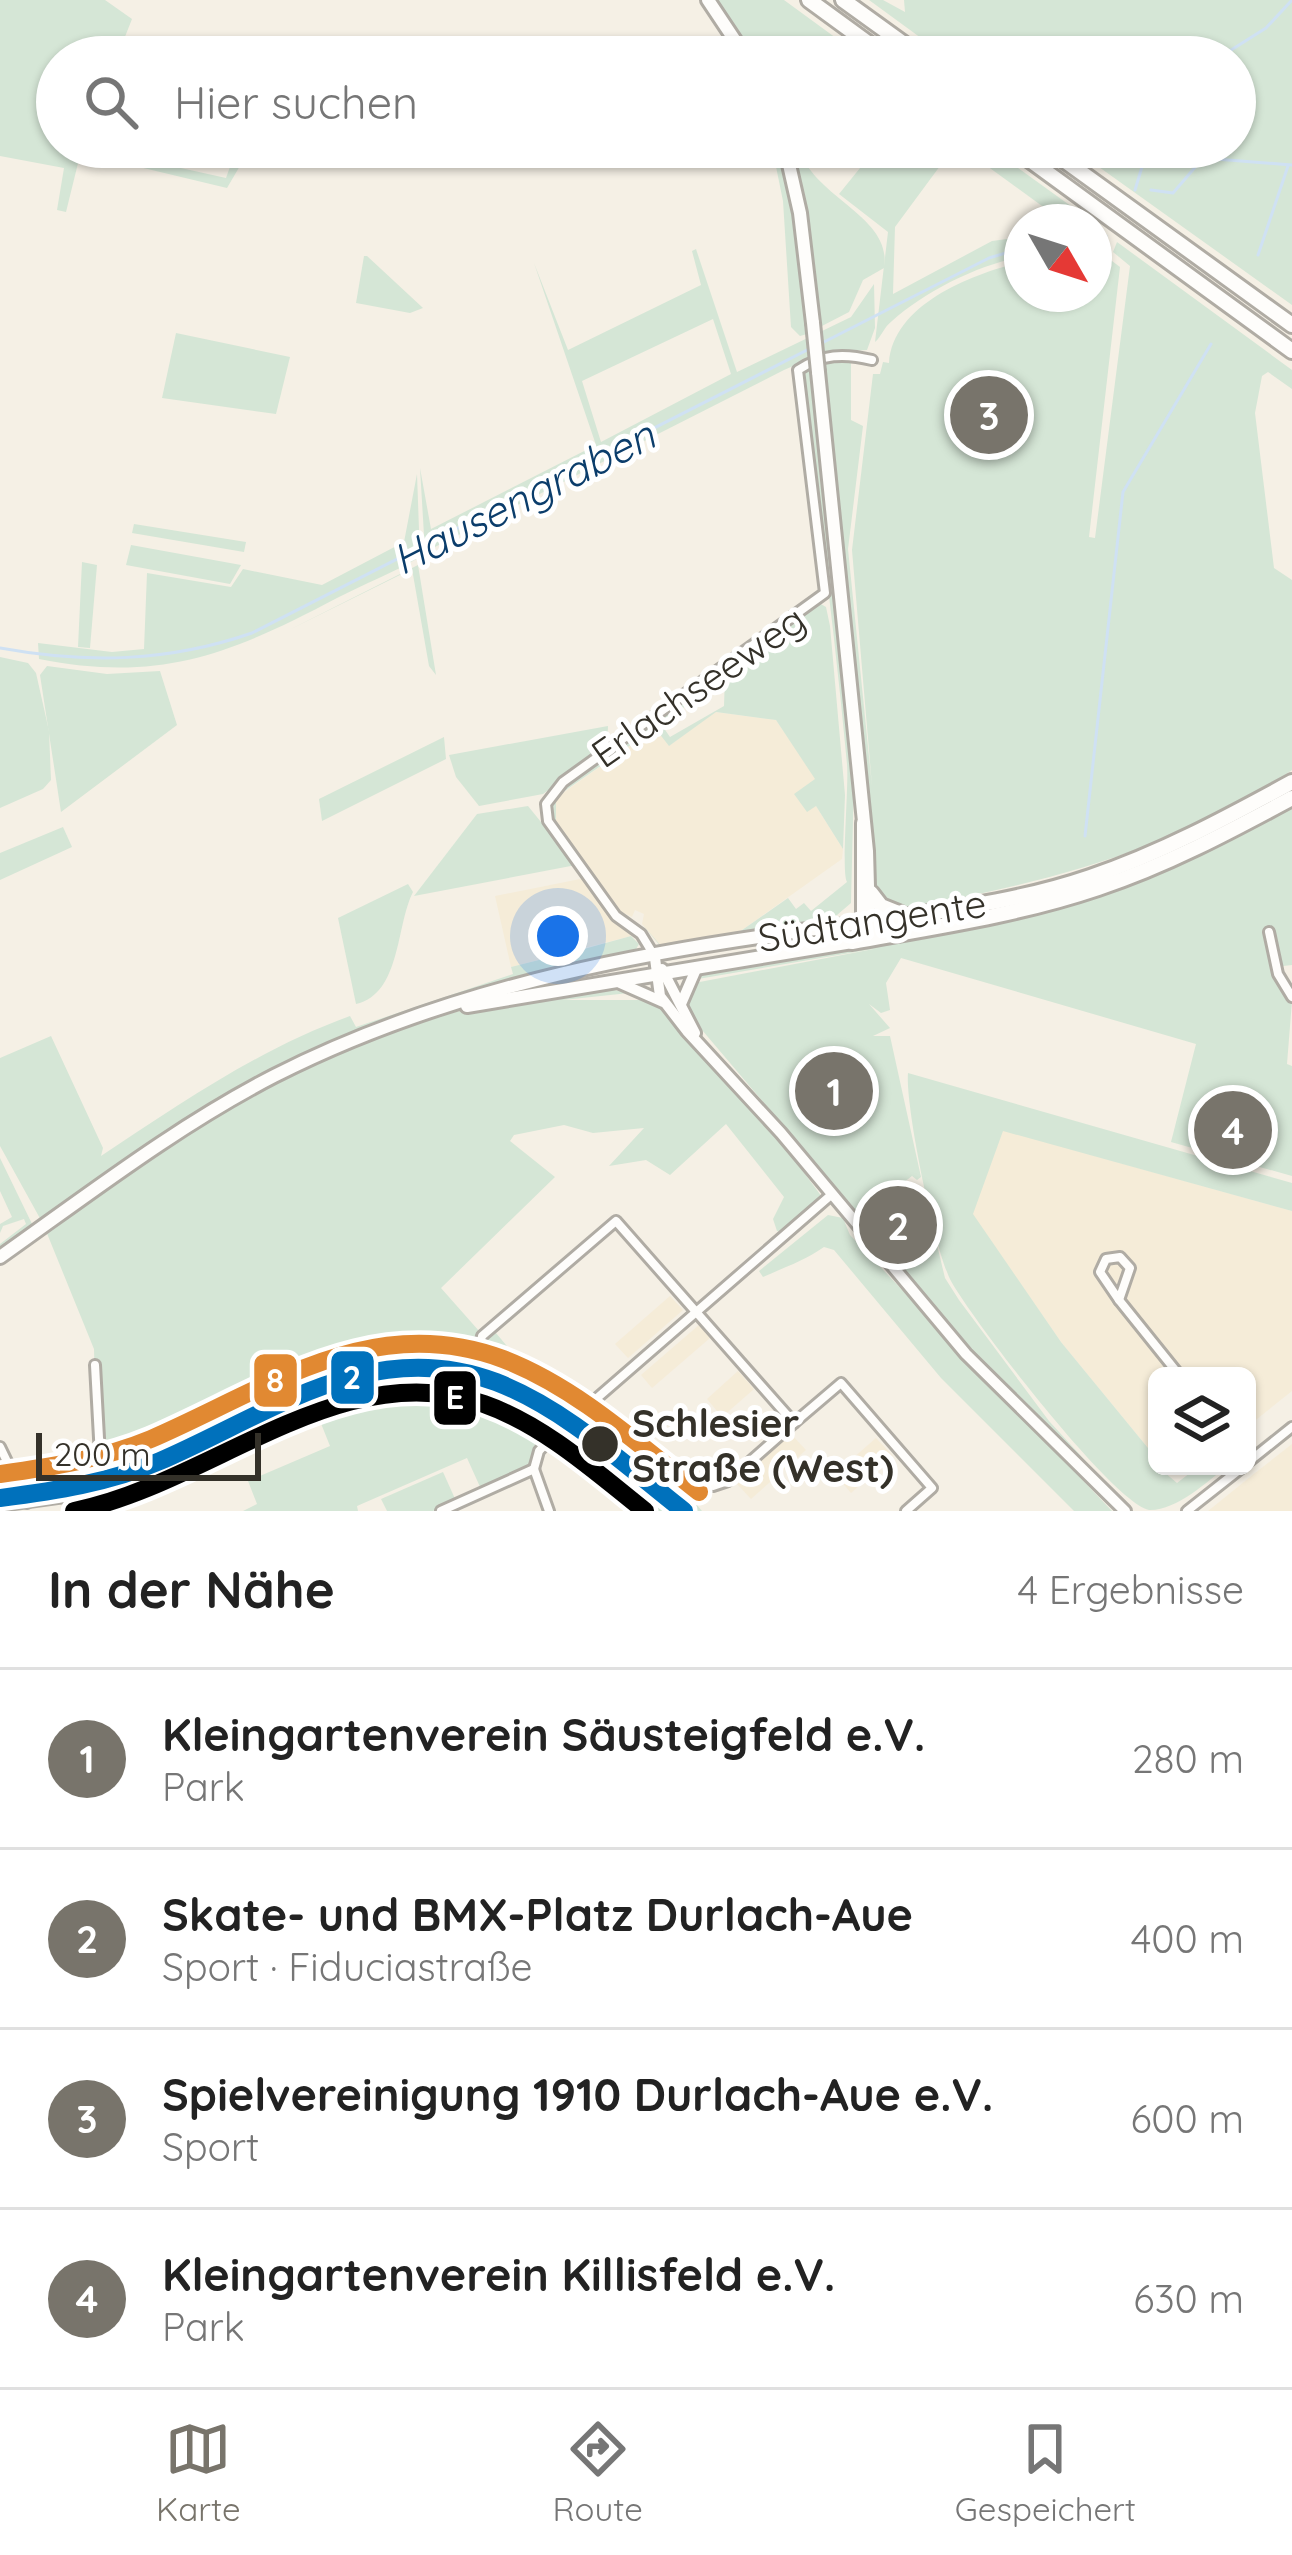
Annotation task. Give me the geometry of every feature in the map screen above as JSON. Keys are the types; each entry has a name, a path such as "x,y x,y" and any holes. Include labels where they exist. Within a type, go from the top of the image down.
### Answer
{"highway":[{"path":"809,0 858,36"},
{"path":"843,0 893,36"},
{"path":"1041,168 1292,351"},
{"path":"1075,168 1292,325"},
{"name":"Südtangente","path":"866,924 1088,878 1170,845 1271,794 1292,778"},
{"name":"Südtangente","path":"853,942 1043,904 1137,874 1292,798"},
{"path":"865,895 887,909 912,916"},
{"path":"866,924 882,937"}],"main road":[{"path":"708,0 732,36"},
{"path":"790,168 813,322 863,823 866,924 853,942"},
{"path":"833,927 865,895"},
{"name":"Südtangente","path":"0,1257 254,1087 344,1045 549,975 866,924"},
{"name":"Südtangente","path":"437,1011 853,942"},
{"path":"655,958 664,1003"},
{"path":"680,1007 697,967"},
{"path":"659,972 703,1046"},
{"path":"611,981 664,1003 966,1354 1125,1511"}],"street":[{"name":"Erlachseeweg","path":"655,958 641,934 616,916 548,821 546,804 563,782 825,593 798,370 817,358 834,355 872,360"},
{"path":"1269,932 1278,974 1292,997"},
{"path":"549,1511 534,1469 539,1451 834,1198"},
{"path":"494,1362 481,1346 482,1336 611,1221 620,1223 794,1423"},
{"path":"1119,1300 1130,1268 1125,1259 1110,1257 1100,1272 1119,1300 1173,1367"},
{"path":"95,1365 104,1511"},
{"path":"713,1486 728,1481 841,1383 932,1488 906,1511"},
{"path":"1256,1455 1292,1427"},
{"path":"0,1448 27,1503"},
{"path":"441,1511 534,1469"},
{"path":"1187,1511 1231,1475"},
{"path":"0,1506 101,1492"}],"shaded area":[{"path":"715,712 776,720 816,779 795,794 816,806 843,849 842,859 735,935 661,947 642,924 644,914 635,910 632,917 617,910 556,824 556,798 656,727 670,745"},
{"path":"585,878 631,936 511,967 495,896"},
{"path":"1003,1130 1292,1211 1292,1391 1256,1420 1256,1367 1148,1367 1148,1448 1061,1342 972,1214"},
{"path":"670,1296 683,1310 628,1358 615,1344"},
{"path":"699,1325 710,1338 652,1388 641,1375"},
{"path":"738,1371 754,1389 722,1417 707,1399"},
{"path":"325,1385 199,1450 196,1443 306,1386"},
{"path":"791,1434 806,1450 751,1499 736,1483"},
{"path":"876,1438 893,1456 851,1493 835,1474"},
{"path":"1292,1444 1292,1511 1208,1511 1256,1475"}],"green space":[{"path":"0,0 105,0 132,19 125,36 36,36 36,163 0,156"},
{"path":"713,0 784,0 833,36 738,36"},
{"path":"869,0 883,0 905,12 904,0 1292,0 1292,305 1100,168 1256,168 1256,36 918,36"},
{"path":"64,168 77,168 66,212 57,210"},
{"path":"143,168 181,168 226,178 230,168 239,168 227,188"},
{"path":"776,168 786,168 798,222 808,320 807,334 800,336 791,327 783,201"},
{"path":"794,168 809,168 877,234 884,250 884,268 863,280 849,312 820,327"},
{"path":"860,168 939,168 895,227 893,294 992,241 1004,239 1004,262 936,290 892,321 875,342 888,232 839,194"},
{"path":"990,168 1018,168 1068,204 1039,204"},
{"path":"1117,242 1292,370 1292,389 1268,372 1262,376 1255,413 1274,568 1292,580 1292,770 1204,821 1110,859 963,897 913,907 886,905 874,888 823,359 851,360 851,420 863,426 848,549 872,786 852,550 873,374 880,374 883,362 889,363 894,342 920,308 960,283 1004,267 1004,312 1112,312 1112,261 1120,267 1089,537 1095,538 1130,266 1113,252"},
{"path":"696,249 737,372 851,317 874,284 875,328 867,350 823,353 784,370 425,552 420,468 431,529 596,445 534,263 568,350 701,285 692,251","holes":["713,319 731,374 601,442 582,381"]},
{"path":"364,256 423,308 410,313 356,303"},
{"path":"176,333 290,357 276,414 162,398"},
{"path":"810,366 854,777 851,903 830,921 662,948 642,924 662,947 735,935 788,898 796,909 804,903 811,911 847,882 847,764 801,375"},
{"path":"417,474 420,557 299,618 228,648 159,665 82,666 39,659 38,643 112,652 144,649 147,573 231,587 243,569 322,585 404,542"},
{"path":"134,524 246,542 244,552 132,533"},
{"path":"131,545 241,565 230,584 126,565"},
{"path":"82,562 97,565 90,648 78,647"},
{"path":"418,565 436,675 429,666 412,569 289,630"},
{"path":"819,603 826,607 830,626 845,795 843,849 816,806 807,812 794,794 815,779 776,720 716,712 669,746 655,728 556,797 556,824 550,812 557,791 716,677 720,681 661,724 670,737 724,706 725,676 731,666"},
{"path":"0,657 28,663 36,673 49,731 51,780 43,789 0,808"},
{"path":"47,666 107,674 160,671 177,725 61,812 40,675"},
{"path":"608,726 607,748 543,794 479,806 456,777 449,755"},
{"path":"444,737 446,759 322,821 319,799"},
{"path":"528,806 576,865 414,896 477,814"},
{"path":"1292,807 1292,965 1275,967 1292,1001 1287,1064 1292,1066 1292,1176 1171,1142 1196,1044 901,958 886,983 890,1010 881,1013 869,1004 890,1028 873,1036 890,1036 921,1177 912,1176 860,1216 702,1030 687,1004 689,984 879,948 692,980 702,972 1073,904 1177,865"},
{"path":"63,827 72,847 0,880 0,853"},
{"path":"408,884 413,892 389,973 371,998 356,1004 338,918"},
{"path":"631,936 639,944 633,954 304,1057 42,1222 0,1146 0,1058 51,1036 103,1148 101,1156 221,1078 316,1029 350,1016 356,1027 513,974 511,967 551,957 550,953 571,947 573,952"},
{"path":"609,989 629,993 563,1000 653,1000 774,1132 822,1197 783,1232 777,1231 773,1219 784,1197 726,1124 670,1175 646,1160 609,1166 644,1128 593,1133 564,1125 514,1135 510,1141 555,1177 441,1288 487,1340 496,1333 511,1351 499,1357 487,1348 487,1341 477,1354 487,1366 491,1363 494,1374 516,1382 526,1368 565,1413 544,1432 547,1438 528,1468 481,1489 467,1458 357,1506 358,1511 243,1511 257,1504 248,1481 330,1446 306,1386 197,1443 108,1475 149,1455 138,1434 102,1451 102,1476 90,1491 28,1495 62,1481 65,1486 93,1479 94,1455 97,1467 94,1349 46,1231 245,1100 350,1048 464,1010"},
{"path":"908,1073 1292,1183 1292,1211 1003,1131 973,1214 1061,1342 1148,1448 1148,1475 1168,1475 1177,1483 1187,1475 1215,1475 1191,1494 1170,1506 1149,1510 1131,1500 1044,1408 964,1302 944,1265"},
{"path":"0,1158 34,1228 0,1252 0,1244 26,1224 24,1219 3,1226 0,1233 0,1224 12,1217 0,1191"},
{"path":"924,1191 945,1278 959,1300 1049,1421 1123,1502 977,1360 863,1228 882,1215 888,1221"},
{"path":"828,1215 843,1218 850,1235 1112,1511 1074,1511 941,1378 834,1250 824,1247 763,1277 759,1271"},
{"path":"608,1406 672,1476 663,1488 675,1480 702,1511 640,1511 560,1443"},
{"path":"443,1472 456,1501 433,1511 387,1511 381,1499"}],"waterway":[{"name":"Hausengraben","path":"1253,36 1292,0"},
{"path":"1256,162 1292,165"},
{"path":"1258,255 1288,166"},
{"path":"1135,190 1142,168"},
{"path":"1151,190 1173,193 1194,168"},
{"name":"Hausengraben","path":"822,343 1004,253"},
{"path":"1085,836 1123,492 1211,344"},
{"name":"Hausengraben","path":"0,648 128,657 190,650 252,633 813,347"}],"transit line":[{"name":"8","path":"0,1474 114,1452 321,1362 409,1344 455,1346 530,1371 606,1418 699,1492"},
{"name":"2","path":"0,1498 121,1475 322,1386 407,1368 450,1370 522,1393 594,1439 684,1511"},
{"name":"E","path":"74,1511 125,1497 328,1408 379,1395 431,1393 484,1404 528,1424 645,1511"}],"place":[{"name":"Spielvereinigung 1910 Durlach-Aue e.V.","path":"989,415"},
{"name":"Kleingartenverein Säusteigfeld e.V.","path":"834,1091"},
{"name":"Kleingartenverein Killisfeld e.V.","path":"1233,1130"},
{"name":"Skate- und BMX-Platz Durlach-Aue","path":"898,1225"},
{"name":"Schlesier Straße (West)","path":"600,1444"}]}
